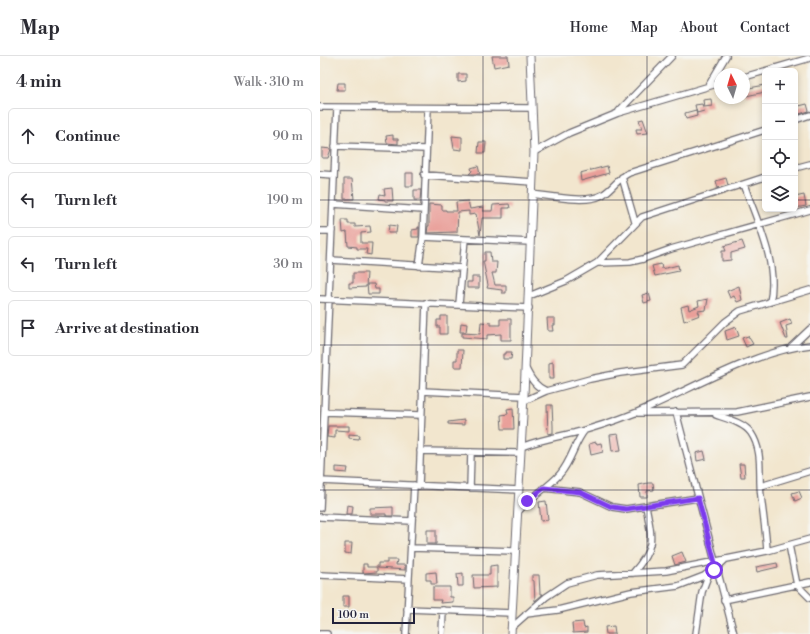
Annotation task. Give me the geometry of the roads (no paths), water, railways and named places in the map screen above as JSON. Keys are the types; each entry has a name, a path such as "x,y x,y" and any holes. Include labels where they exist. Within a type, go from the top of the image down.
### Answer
{"street":[{"path":"511,631 524,399 524,365 529,308 534,152 530,56"},
{"path":"618,113 672,56"},
{"path":"709,85 726,56"},
{"path":"750,75 810,58"},
{"path":"534,152 569,133 618,113 714,84"},
{"path":"320,107 532,108"},
{"path":"320,508 337,108"},
{"path":"419,266 423,237 424,175 428,108"},
{"path":"798,119 810,115"},
{"path":"532,194 592,198 608,191 622,177 629,173 762,131"},
{"path":"335,146 425,150"},
{"path":"798,167 810,164"},
{"path":"320,174 334,175"},
{"path":"424,175 532,182"},
{"path":"622,177 635,222"},
{"path":"529,296 566,281 598,263 635,222 642,217 762,178"},
{"path":"744,184 770,264 773,280 770,302"},
{"path":"333,204 423,210"},
{"path":"598,263 630,262 643,259 671,249 810,210"},
{"path":"320,231 332,232"},
{"path":"423,237 530,242"},
{"path":"459,304 465,239"},
{"path":"331,260 462,268"},
{"path":"422,391 524,399 546,391 620,373 682,365 725,322 740,311 810,290"},
{"path":"320,299 529,308"},
{"path":"406,634 412,520 420,450 426,303"},
{"path":"791,347 810,329"},
{"path":"420,450 471,452 521,450 538,440 585,430 634,413 730,370 791,347 810,345"},
{"path":"524,365 533,382 546,391"},
{"path":"634,413 737,412 810,397"},
{"path":"324,412 421,415"},
{"path":"676,412 734,634"},
{"path":"712,413 730,420 751,433 756,443 760,458 760,486 767,551"},
{"path":"518,512 527,501 552,482 567,465 579,438 585,430"},
{"path":"470,488 471,452"},
{"path":"760,486 810,471"},
{"path":"321,481 519,490"},
{"path":"544,488 580,492 612,507 626,509 698,498"},
{"path":"633,573 647,556 649,550 651,532 646,506"},
{"path":"320,516 412,520"},
{"path":"511,631 526,614 546,597 567,583 597,576 666,571 714,560 767,551 810,539"},
{"path":"789,545 797,585 810,598"},
{"path":"411,548 516,551"},
{"path":"526,614 558,610 631,592 678,586 698,579 726,559"},
{"path":"696,634 702,592 708,576 716,567"},
{"path":"320,575 409,579"},
{"path":"724,600 810,582"},
{"path":"407,609 512,613"},
{"path":"442,634 443,610"},
{"path":"320,634 327,634"}]}
